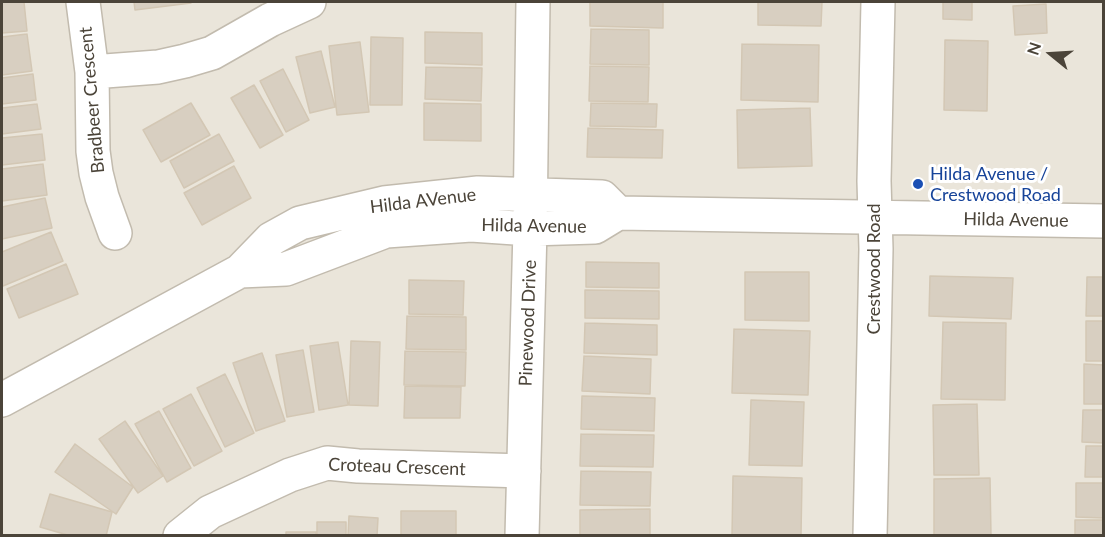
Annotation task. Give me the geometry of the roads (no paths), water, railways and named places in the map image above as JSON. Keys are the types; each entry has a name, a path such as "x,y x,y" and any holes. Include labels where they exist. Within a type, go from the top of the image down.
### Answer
{"street":[{"name":"Bradbeer Crescent","path":"83,2 92,72 93,151 96,173 115,233"},
{"path":"92,72 158,67 212,53 270,20 309,2"},
{"name":"Pinewood Drive","path":"522,536 531,195 533,2"},
{"name":"Crestwood Road","path":"870,536 878,2"},
{"name":"Hilda AVenue","path":"240,271 271,239 300,223 384,203 478,193 602,197 618,213"},
{"name":"Hilda Avenue","path":"2,400 240,271 286,269 386,231 471,225 530,229 595,227 618,213 1104,221"},
{"name":"Croteau Crescent","path":"180,536 210,512 290,475 327,463 524,471"}],"place":[{"name":"Hilda Avenue / Crestwood Road","path":"918,184"}]}
